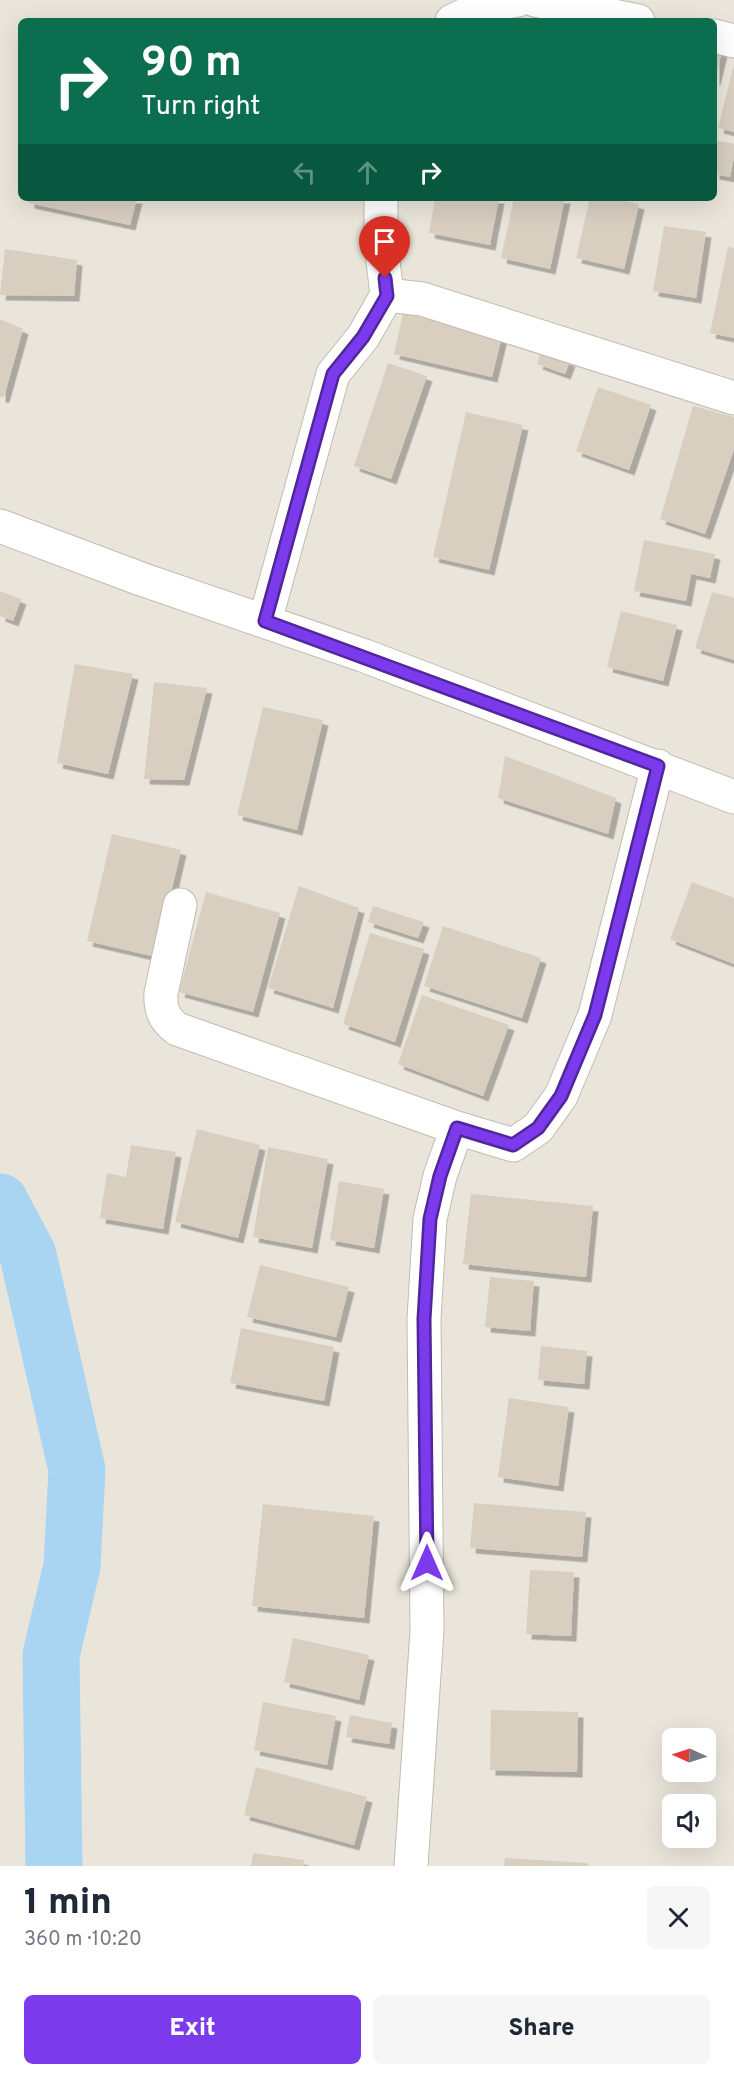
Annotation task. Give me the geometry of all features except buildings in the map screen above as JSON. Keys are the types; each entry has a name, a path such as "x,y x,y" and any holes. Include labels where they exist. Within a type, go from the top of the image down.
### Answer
{"street":[{"path":"458,18 484,6 518,0"},
{"path":"535,0 623,18"},
{"path":"717,37 734,41"},
{"path":"265,621 333,374 363,337 387,296 381,244 381,201"},
{"path":"387,296 422,299 734,398"},
{"path":"0,526 658,766 734,797"},
{"path":"180,905 160,1006 168,1022 177,1029 457,1128 513,1145 538,1128 561,1096 595,1015 658,766"},
{"path":"411,1866 427,1630 425,1297 430,1219 440,1176 457,1128"}],"shaded area":[{"path":"0,0 734,0 734,1866 0,1866"}],"waterway":[{"path":"0,1202 28,1255 77,1470 72,1566 51,1655 54,1866"}],"route":[{"path":"385,278 387,296 363,337 333,374 265,621 658,766 595,1015 561,1096 538,1128 513,1145 457,1128 440,1176 430,1219 424,1319 427,1563"}]}
